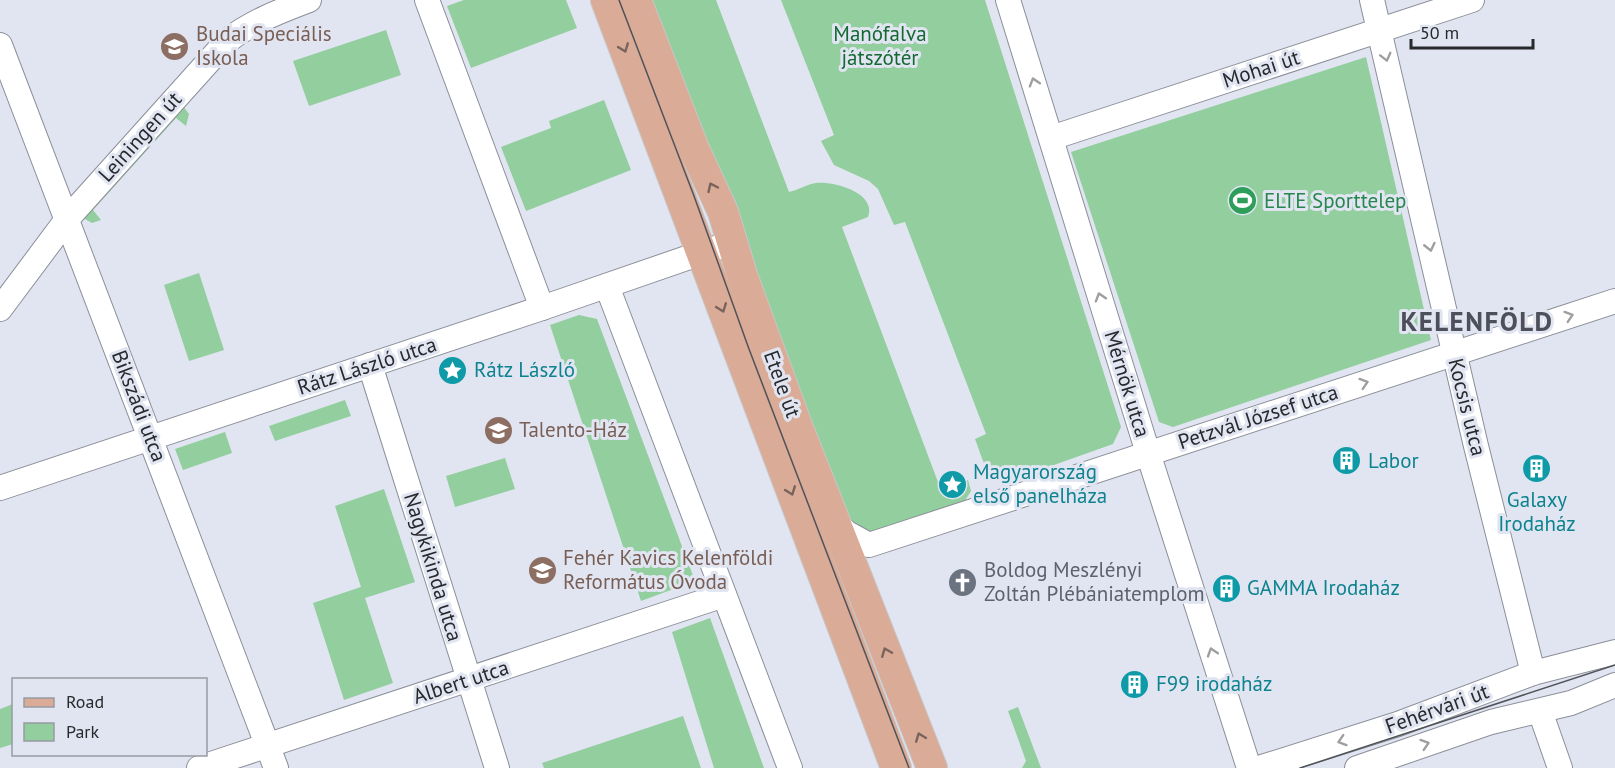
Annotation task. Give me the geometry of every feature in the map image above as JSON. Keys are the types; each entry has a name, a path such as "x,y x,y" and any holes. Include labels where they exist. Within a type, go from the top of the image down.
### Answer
{"main road":[{"name":"Etele út","path":"606,0 896,768"},
{"name":"Etele út","path":"636,0 693,149 718,202 743,278 835,524 932,768"}],"street":[{"name":"Leiningen út","path":"0,309 68,218 227,41 243,28 309,0"},
{"path":"427,0 542,308"},
{"name":"Mérnök utca","path":"1008,0 1148,453 1249,768"},
{"name":"Kocsis utca","path":"1372,0 1453,353 1533,674"},
{"name":"Mohai út","path":"1051,138 1472,0"},
{"name":"Bikszádi utca","path":"0,45 8,89 68,218 276,768"},
{"name":"Rátz László utca","path":"0,488 542,308 733,242"},
{"path":"607,286 790,768"},
{"name":"Petzvál József utca","path":"868,546 1615,301"},
{"name":"Nagykikinda utca","path":"370,365 497,768"},
{"path":"835,524 868,546 864,560 862,590"},
{"name":"Albert utca","path":"199,768 724,595"},
{"name":"Fehérvári út","path":"1259,768 1398,724 1533,674 1615,652"},
{"name":"Fehérvári út","path":"1357,768 1491,722 1571,703 1615,685"},
{"path":"1540,711 1560,768"}],"green space":[{"path":"464,0 566,0 577,28 471,68 447,6"},
{"path":"642,0 716,0 789,192 813,184 833,184 852,190 866,201 869,209 868,217 842,227 941,490 968,480 971,491 963,504 884,531 863,531 848,524"},
{"name":"Manófalva játszótér","path":"781,0 985,0 1121,427 1113,444 1003,483 988,470 975,439 986,434 905,222 894,225 878,189 869,181 834,165 821,141 834,135"},
{"path":"386,30 401,75 309,106 293,61"},
{"name":"ELTE Sporttelep","path":"1366,57 1431,340 1173,427 1159,422 1071,152"},
{"path":"604,100 631,170 526,211 501,147 551,128 549,121"},
{"path":"183,106 189,114 186,126 176,118 93,210 101,220 92,223 83,218"},
{"path":"199,273 224,350 189,361 164,285"},
{"path":"579,315 597,319 695,581 641,601 550,325"},
{"path":"345,400 351,416 275,441 269,426"},
{"path":"225,432 232,453 183,470 175,449"},
{"path":"505,458 515,489 455,507 446,476"},
{"path":"384,489 415,582 365,598 393,683 344,700 313,603 361,587 335,506"},
{"path":"710,618 764,768 714,768 672,632"},
{"path":"12,704 12,744 0,748 0,709"},
{"path":"1018,707 1041,768 1022,768 1026,761 1008,711"},
{"path":"683,716 701,768 544,768 542,763"}],"tram line":[{"path":"619,0 909,768"},
{"path":"1300,768 1615,665"}],"place":[{"name":"Budai Speciális Iskola","path":"175,46"},
{"name":"ELTE Sporttelep","path":"1243,201"},
{"name":"Rátz László","path":"453,370"},
{"name":"Talento-Ház","path":"498,430"},
{"name":"Labor","path":"1347,461"},
{"name":"Galaxy Irodaház","path":"1537,469"},
{"name":"Magyarország első panelháza","path":"952,484"},
{"name":"Fehér Kavics Kelenföldi Református Óvoda","path":"542,570"},
{"name":"Boldog Meszlényi Zoltán Plébániatemplom","path":"963,582"},
{"name":"GAMMA Irodaház","path":"1226,588"},
{"name":"F99 irodaház","path":"1135,684"}],"district":[{"name":"KELENFÖLD","path":"1477,322"}]}
